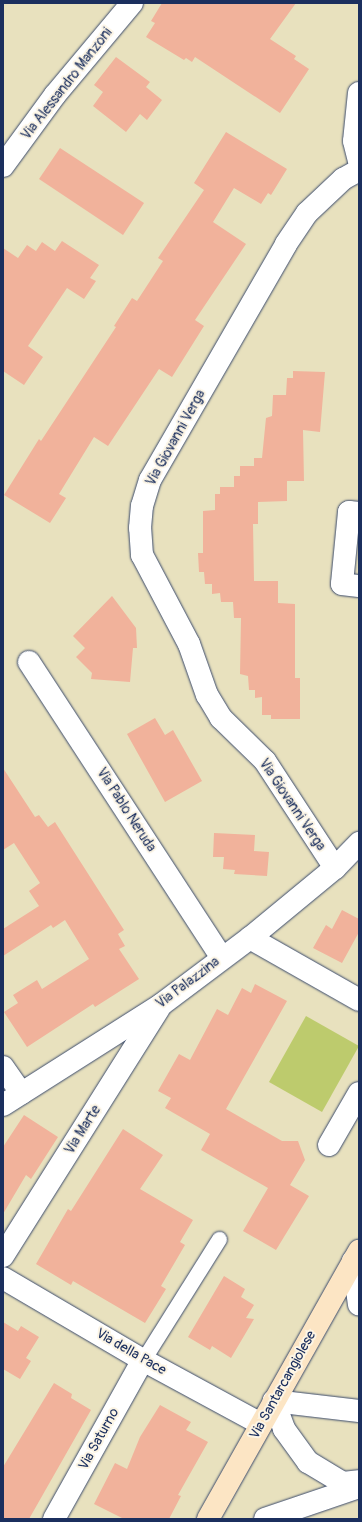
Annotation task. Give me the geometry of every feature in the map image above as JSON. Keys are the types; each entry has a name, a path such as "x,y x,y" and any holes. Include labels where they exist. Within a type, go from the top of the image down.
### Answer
{"main road":[{"name":"Via Santarcangiolese","path":"208,1519 356,1256"}],"street":[{"name":"Via Alessandro Manzoni","path":"3,166 55,95 132,3"},
{"path":"359,94 354,142 359,161"},
{"name":"Via Giovanni Verga","path":"335,868 265,761 221,718 207,695 189,644 142,555 140,528 142,506 150,480 286,244 307,213 343,179 359,170"},
{"path":"359,513 349,512 342,584 359,586"},
{"name":"Via Pablo Neruda","path":"30,662 222,958"},
{"name":"Via Palazzina","path":"12,1099 162,1004 250,938 335,868 359,843"},
{"path":"250,938 359,1000"},
{"name":"Via Marte","path":"3,1256 162,1004"},
{"path":"3,1067 12,1099"},
{"path":"329,1145 359,1093"},
{"path":"356,1256 359,1305"},
{"name":"Via della Pace","path":"3,1278 143,1360 261,1424"},
{"name":"Via Saturno","path":"54,1519 143,1360"},
{"path":"359,1411 274,1401 284,1429 308,1462 343,1482 359,1481"},
{"path":"264,1519 359,1487"}],"lane":[{"path":"143,1360 219,1239"}],"green space":[{"path":"306,1016 359,1046 322,1112 269,1082"}],"building":[{"path":"162,3 296,3 270,39 296,56 294,59 309,69 280,113 195,57 192,62 186,58 184,60 146,37 155,23 151,21"},
{"path":"116,57 150,82 146,87 162,100 147,120 140,114 126,132 93,106 103,92 94,85"},
{"path":"226,132 287,169 271,195 268,193 261,204 234,188 213,222 246,244 195,320 204,326 172,377 159,369 108,446 94,437 59,494 66,498 50,523 4,495 39,439 41,441 116,327 114,326 132,298 137,301 163,261 158,258 204,190 194,183"},
{"path":"60,148 144,203 123,235 39,179"},
{"path":"62,241 99,265 90,278 96,281 84,299 67,288 28,346 43,357 24,385 3,371 3,248 18,258 27,245 36,251 42,242 55,251"},
{"path":"293,371 325,372 320,432 303,430 304,481 287,481 287,501 258,502 258,524 253,524 254,581 278,581 278,603 295,604 295,678 300,678 300,719 271,719 271,715 262,715 262,697 255,698 255,690 249,690 248,676 240,674 241,618 234,618 233,602 221,602 220,593 212,594 212,584 205,584 204,572 199,572 198,553 203,553 203,511 215,510 215,494 220,494 220,487 234,487 234,476 240,476 240,466 254,466 254,458 262,458 266,418 272,416 273,395 286,395 287,378 293,378"},
{"path":"112,596 136,628 137,648 133,648 130,682 91,679 92,673 76,657 85,648 73,636"},
{"path":"155,718 165,735 173,730 202,781 165,802 127,734"},
{"path":"3,768 35,817 39,815 48,827 55,822 124,930 118,934 125,946 119,949 139,979 95,1007 93,1004 27,1047 4,1012 18,1003 13,995 37,980 42,989 89,959 65,920 53,928 51,925 3,956 3,929 39,906 29,891 40,883 14,843 3,850"},
{"path":"214,833 255,835 254,851 269,852 267,876 234,874 235,870 223,869 224,857 213,857"},
{"path":"342,910 359,919 359,932 342,963 313,948 326,925 332,929"},
{"path":"255,984 287,1001 226,1109 282,1141 298,1141 305,1160 290,1185 309,1196 276,1250 243,1231 268,1188 201,1150 210,1134 165,1108 171,1098 158,1091 179,1054 190,1060 217,1009 228,1015 242,988 251,993"},
{"path":"24,1115 58,1137 31,1179 26,1175 3,1214 3,1147"},
{"path":"123,1129 163,1155 140,1189 193,1220 180,1242 185,1245 161,1286 166,1289 145,1323 73,1281 71,1285 36,1264 68,1209 71,1211"},
{"path":"224,1276 245,1289 241,1297 254,1305 246,1318 254,1319 231,1358 212,1346 210,1350 188,1337"},
{"path":"3,1322 18,1331 21,1326 39,1337 26,1358 31,1361 20,1379 3,1369"},
{"path":"54,1383 72,1394 71,1398 91,1410 29,1519 3,1519 3,1467"},
{"path":"160,1405 191,1422 186,1430 208,1442 178,1495 181,1496 169,1519 124,1519 94,1504 115,1463 127,1469 140,1437"}]}
